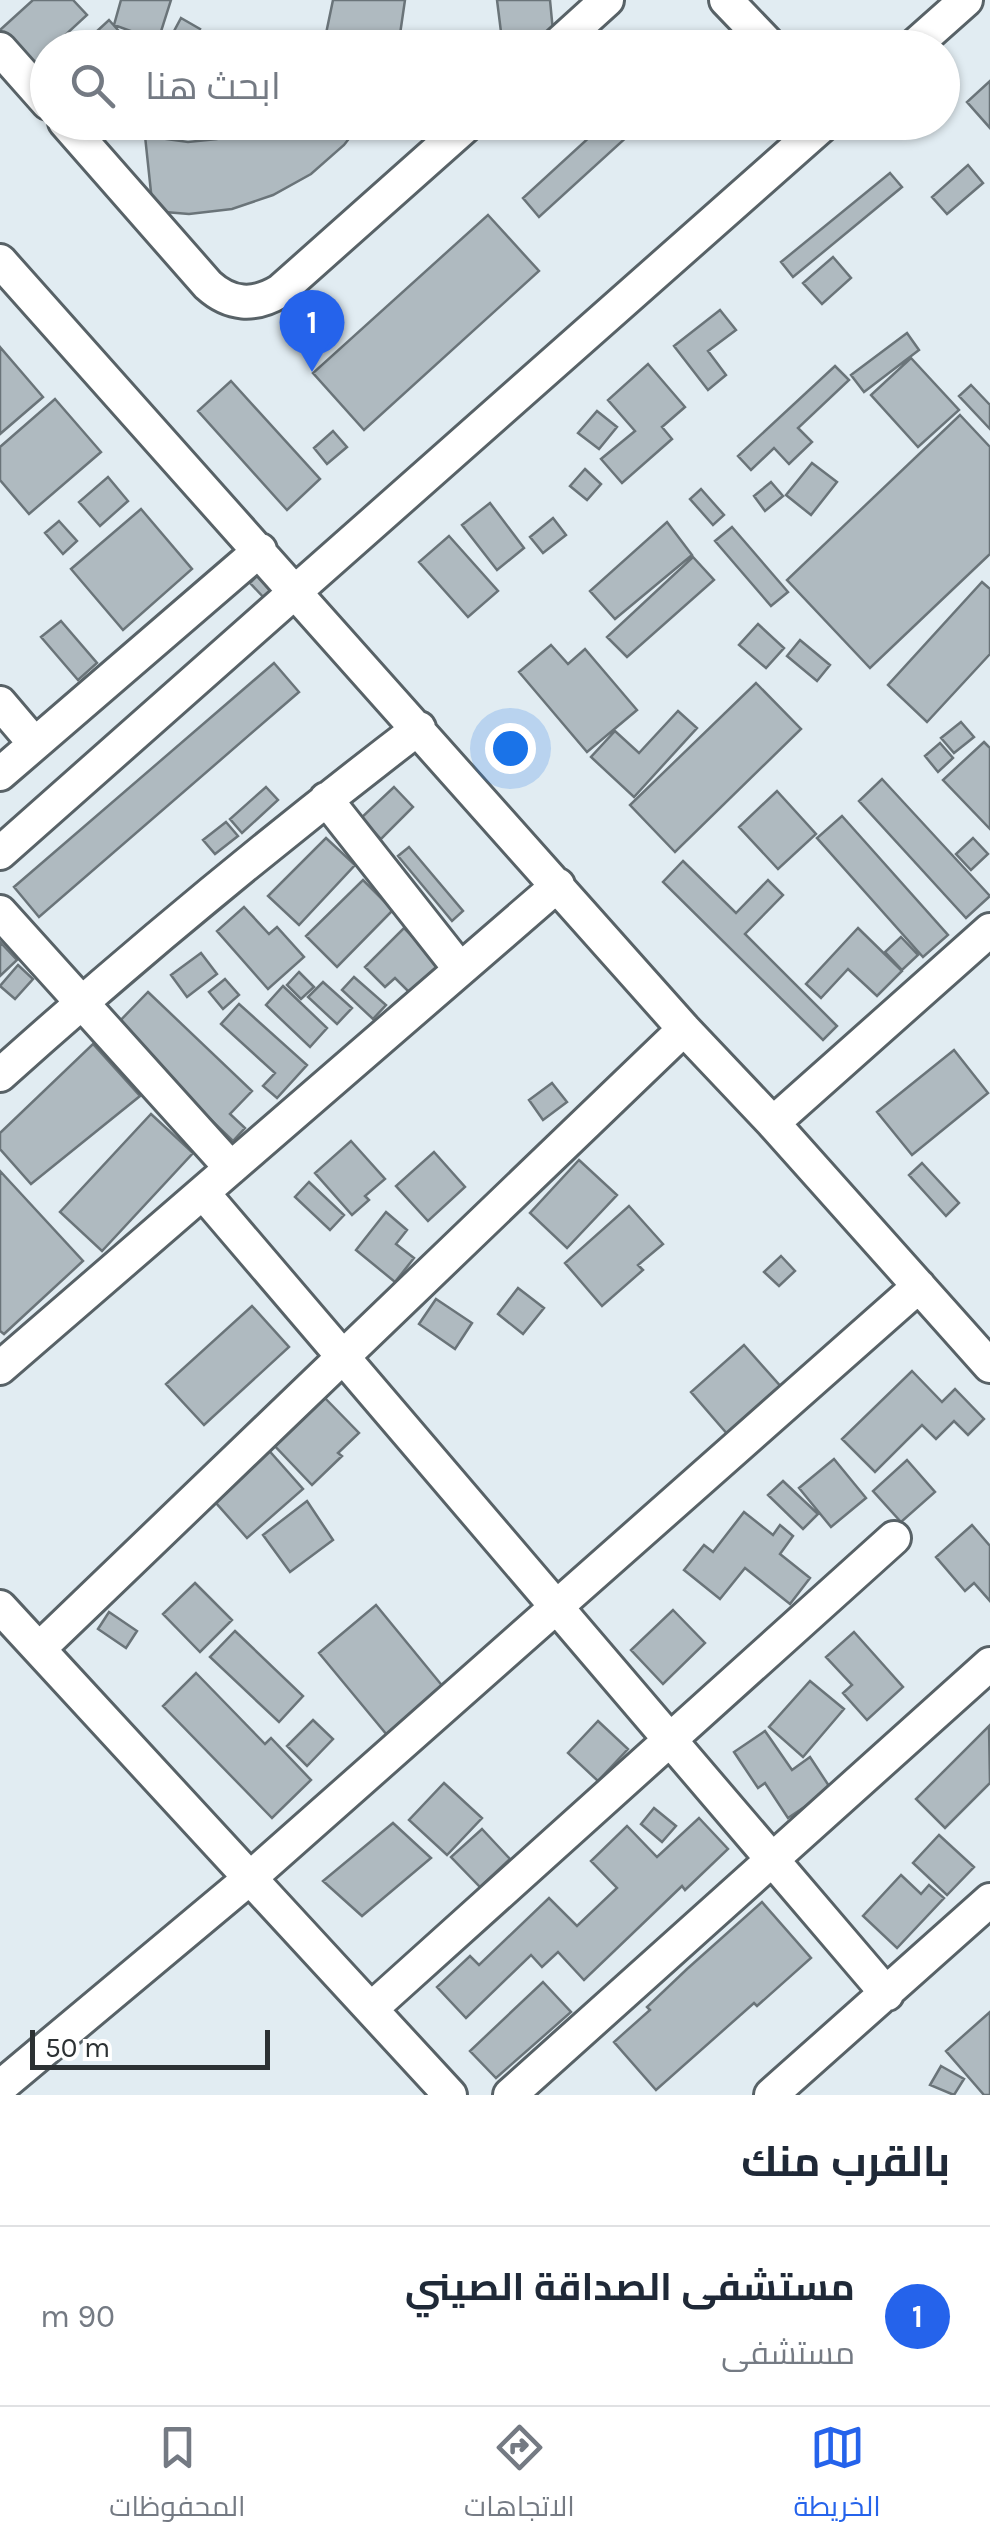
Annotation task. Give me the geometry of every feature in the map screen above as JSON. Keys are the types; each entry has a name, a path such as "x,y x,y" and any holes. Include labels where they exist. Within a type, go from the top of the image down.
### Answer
{"street":[{"path":"574,30 608,0"},
{"path":"726,0 755,30"},
{"path":"932,30 966,0"},
{"path":"0,49 30,83"},
{"path":"81,140 208,284 219,294 248,303 270,298 280,291 450,140"},
{"path":"0,852 806,140"},
{"path":"0,261 684,1029 774,1123 990,1366"},
{"path":"0,774 260,550"},
{"path":"0,702 34,742"},
{"path":"0,1075 81,1002 418,728"},
{"path":"326,799 460,969"},
{"path":"1,1366 558,885"},
{"path":"0,912 232,1168"},
{"path":"774,1123 990,930"},
{"path":"39,1649 684,1029"},
{"path":"203,1192 887,1994"},
{"path":"14,2086 919,1286"},
{"path":"371,2009 894,1538"},
{"path":"0,1606 450,2095"},
{"path":"510,2095 990,1664"},
{"path":"772,2095 990,1900"}],"building":[{"path":"33,0 73,0 87,15 71,30 30,30 30,71 0,46 0,30"},
{"path":"121,0 171,0 161,30 128,30 114,25"},
{"path":"333,0 405,0 401,30 327,30"},
{"path":"497,0 550,0 553,30 501,30"},
{"path":"181,18 200,29 199,30 175,30"},
{"path":"109,20 118,30 98,30"},
{"path":"990,81 990,128 967,102"},
{"path":"145,140 348,140 311,174 273,195 232,209 189,214 153,211"},
{"path":"586,140 624,140 539,217 523,198"},
{"path":"968,165 983,183 947,214 932,197"},
{"path":"890,173 902,187 793,277 781,262"},
{"path":"488,215 539,271 364,430 313,373"},
{"path":"833,257 851,278 822,304 803,283"},
{"path":"720,310 736,330 708,351 726,375 708,390 674,346"},
{"path":"907,333 919,350 864,392 851,375"},
{"path":"0,347 43,397 0,434"},
{"path":"911,358 959,410 918,447 871,395"},
{"path":"648,364 685,407 662,427 672,439 622,483 601,459 635,431 608,400"},
{"path":"835,366 849,380 798,428 812,442 789,464 774,448 751,470 738,456"},
{"path":"231,381 320,479 287,510 198,411"},
{"path":"971,385 990,405 990,429 959,396"},
{"path":"55,399 101,452 29,514 0,480 0,447"},
{"path":"597,411 617,427 599,449 578,433"},
{"path":"960,415 990,447 990,554 870,668 787,580"},
{"path":"333,431 347,447 327,464 314,448"},
{"path":"812,463 837,482 811,515 786,495"},
{"path":"585,469 601,484 587,500 570,486"},
{"path":"108,477 128,501 100,526 79,502"},
{"path":"771,482 783,496 765,511 754,496"},
{"path":"701,489 724,515 713,525 690,499"},
{"path":"490,503 524,548 497,570 462,525"},
{"path":"141,509 192,569 123,630 71,569"},
{"path":"553,518 566,535 543,553 530,537"},
{"path":"59,521 77,541 63,554 45,533"},
{"path":"667,522 692,555 615,619 590,591"},
{"path":"732,527 788,592 771,606 715,541"},
{"path":"449,536 498,591 468,617 419,562"},
{"path":"693,557 714,580 627,657 607,637"},
{"path":"267,566 284,584 267,601 250,583"},
{"path":"982,582 990,589 990,654 927,722 888,685"},
{"path":"61,621 97,663 78,680 41,637"},
{"path":"758,624 784,648 766,668 739,645"},
{"path":"800,640 830,665 817,681 787,656"},
{"path":"551,645 568,664 585,649 637,710 587,752 519,672"},
{"path":"274,663 299,692 39,917 14,887"},
{"path":"756,683 801,729 675,852 630,805"},
{"path":"678,711 697,728 634,797 591,757 615,731 639,753"},
{"path":"961,722 974,737 954,753 941,738"},
{"path":"984,742 990,748 990,829 943,780"},
{"path":"940,743 953,758 938,772 925,756"},
{"path":"882,779 990,896 966,918 859,801"},
{"path":"266,787 278,800 242,833 230,819"},
{"path":"394,787 413,807 381,839 361,818"},
{"path":"777,791 816,834 778,869 739,827"},
{"path":"842,816 948,935 923,957 817,838"},
{"path":"226,822 238,836 215,854 203,840"},
{"path":"326,838 355,865 299,925 268,896"},
{"path":"973,838 988,854 971,870 956,854"},
{"path":"409,847 463,911 452,921 398,856"},
{"path":"683,861 736,913 768,880 783,895 745,934 837,1026 823,1040 663,882"},
{"path":"363,880 393,910 337,967 306,936"},
{"path":"244,907 269,934 277,927 304,957 268,989 217,931"},
{"path":"404,928 441,965 412,995 395,978 385,987 365,967"},
{"path":"858,928 902,971 877,996 848,969 821,998 806,984"},
{"path":"901,937 918,955 902,970 885,952"},
{"path":"0,942 17,960 0,976"},
{"path":"201,953 217,974 187,997 171,975"},
{"path":"18,965 33,979 15,999 0,986"},
{"path":"299,972 314,987 301,999 287,985"},
{"path":"354,977 386,1005 373,1019 342,990"},
{"path":"225,979 239,995 223,1009 209,992"},
{"path":"323,982 352,1008 337,1024 308,997"},
{"path":"283,986 327,1028 310,1047 266,1005"},
{"path":"148,992 252,1091 230,1114 245,1128 233,1141 114,1027"},
{"path":"239,1004 307,1065 277,1098 263,1086 275,1073 221,1024"},
{"path":"93,1044 140,1096 31,1184 0,1149 0,1133"},
{"path":"954,1050 988,1093 912,1155 877,1112"},
{"path":"552,1083 567,1102 543,1120 529,1100"},
{"path":"151,1114 193,1153 102,1251 60,1212"},
{"path":"351,1141 385,1179 365,1196 369,1200 352,1215 315,1173"},
{"path":"434,1152 465,1187 428,1221 396,1186"},
{"path":"579,1160 617,1195 567,1248 530,1213"},
{"path":"922,1163 959,1203 946,1216 909,1175"},
{"path":"0,1171 83,1261 4,1334 0,1331"},
{"path":"309,1182 344,1215 330,1230 295,1197"},
{"path":"629,1206 663,1244 638,1265 643,1270 602,1306 565,1263"},
{"path":"386,1212 407,1230 396,1244 414,1258 395,1282 356,1250"},
{"path":"781,1256 795,1271 779,1286 764,1272"},
{"path":"518,1288 544,1308 523,1334 498,1314"},
{"path":"436,1299 472,1323 455,1349 419,1324"},
{"path":"252,1306 289,1347 204,1425 166,1384"},
{"path":"744,1345 783,1389 729,1436 691,1392"},
{"path":"912,1371 942,1402 955,1389 984,1419 968,1435 954,1421 936,1439 922,1425 875,1472 842,1439"},
{"path":"321,1394 359,1433 312,1485 271,1442"},
{"path":"265,1446 303,1489 247,1538 209,1495"},
{"path":"834,1459 866,1498 831,1527 799,1488"},
{"path":"907,1460 935,1492 901,1522 873,1491"},
{"path":"783,1481 818,1514 803,1529 768,1495"},
{"path":"307,1501 333,1540 290,1572 263,1535"},
{"path":"744,1512 773,1535 780,1525 793,1536 780,1554 810,1578 790,1604 745,1568 720,1599 684,1570 704,1545 713,1552"},
{"path":"972,1525 990,1546 990,1601 974,1583 965,1591 936,1557"},
{"path":"195,1583 232,1620 200,1652 163,1614"},
{"path":"376,1605 449,1694 392,1741 319,1653"},
{"path":"673,1610 705,1643 663,1684 631,1650"},
{"path":"109,1612 137,1631 126,1648 98,1629"},
{"path":"235,1631 303,1696 279,1722 210,1657"},
{"path":"854,1632 903,1687 867,1720 843,1693 852,1685 826,1657"},
{"path":"196,1673 265,1744 271,1738 311,1780 272,1818 163,1706"},
{"path":"810,1681 844,1709 803,1757 769,1727"},
{"path":"313,1720 333,1739 307,1766 287,1746"},
{"path":"598,1721 628,1749 598,1781 568,1753"},
{"path":"989,1726 990,1783 945,1828 916,1799"},
{"path":"765,1731 792,1770 810,1757 831,1789 788,1818 765,1783 758,1788 734,1752"},
{"path":"444,1783 482,1818 447,1855 409,1820"},
{"path":"654,1808 676,1826 662,1842 641,1824"},
{"path":"699,1818 728,1849 685,1890 682,1886 584,1980 558,1952 542,1967 531,1955 466,2018 437,1987 470,1956 479,1965 549,1898 577,1926 617,1888 591,1861 627,1826 657,1857"},
{"path":"393,1823 431,1858 362,1916 323,1881"},
{"path":"482,1829 510,1859 480,1887 451,1857"},
{"path":"939,1835 974,1867 947,1895 913,1863"},
{"path":"901,1875 921,1894 929,1885 944,1898 897,1948 863,1916"},
{"path":"762,1902 811,1958 656,2090 614,2042"},
{"path":"543,1982 571,2012 496,2078 470,2051"},
{"path":"990,2012 990,2095 984,2095 946,2051"},
{"path":"941,2066 964,2079 954,2095 930,2085"}],"place":[{"name":"مستشفى الصداقة الصيني","path":"312,372"}]}
